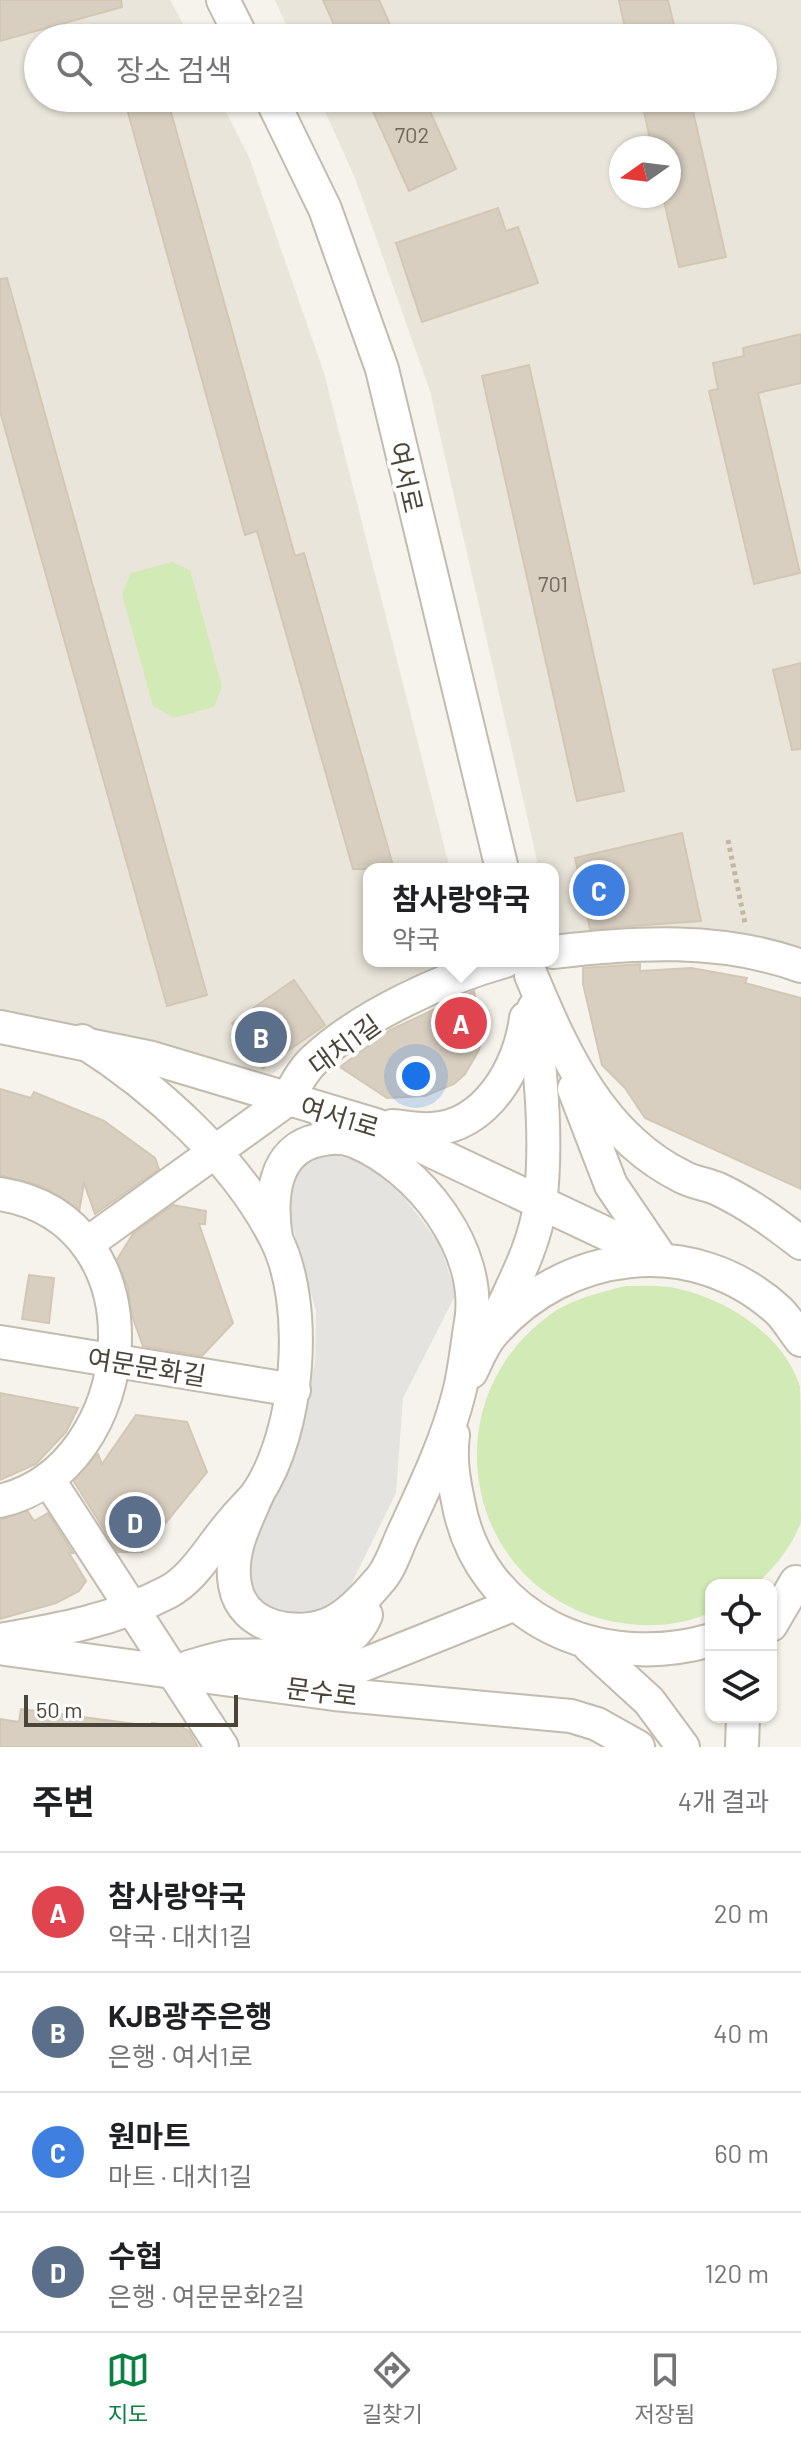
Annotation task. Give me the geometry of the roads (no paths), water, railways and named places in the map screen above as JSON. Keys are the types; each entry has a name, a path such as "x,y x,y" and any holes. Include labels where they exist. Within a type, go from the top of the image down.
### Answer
{"street":[{"path":"223,0 235,24"},
{"name":"여서로","path":"278,112 325,209 382,369 501,863"},
{"name":"대치1길","path":"559,956 625,943 683,945 747,951 801,966"},
{"name":"대치1길","path":"88,1243 287,1100 303,1072 330,1047 428,991 512,967"},
{"path":"376,1125 432,1130 454,1124 481,1107 510,1074 518,1055 529,967"},
{"path":"173,1672 227,1657 304,1655 330,1649 363,1622 423,1493 459,1394 490,1336 529,1246 540,1205 543,1100 530,967"},
{"path":"532,967 611,1185 661,1259"},
{"name":"여서1로","path":"0,1027 82,1041 238,1082 287,1100 376,1125 540,1205 661,1259"},
{"path":"82,1041 138,1079 215,1152 276,1238"},
{"path":"561,1049 608,1118 655,1160 684,1178 717,1189 757,1211 801,1243"},
{"path":"381,1579 346,1614 318,1628 281,1629 253,1617 235,1588 235,1548 286,1426 294,1390 295,1316 272,1213 278,1173 284,1161 303,1143 321,1139 353,1141 399,1169 445,1220 467,1257 474,1298 450,1458 461,1522 481,1568 515,1604 542,1623 584,1642 630,1652 677,1650 705,1642"},
{"path":"0,1194 46,1206 69,1221 88,1243 111,1294 116,1323 113,1361 98,1419 74,1452 48,1479 15,1497 0,1501"},
{"path":"490,1336 537,1291 597,1265 661,1259 724,1275 790,1315 801,1340"},
{"name":"여문문화길","path":"0,1342 294,1390"},
{"path":"48,1479 222,1747"},
{"path":"0,1640 74,1627 132,1609 171,1590 188,1575 258,1493"},
{"path":"779,1618 798,1578"},
{"path":"269,1684 358,1667 515,1604"},
{"path":"584,1642 649,1701 683,1747"},
{"name":"문수로","path":"0,1648 269,1684 571,1716 597,1724 638,1747"},
{"path":"742,1747 743,1723"}],"place":[{"name":"원마트","path":"599,890"},
{"name":"참사랑약국","path":"461,1023"},
{"name":"KJB광주은행","path":"261,1037"},
{"name":"수협","path":"135,1522"}]}
